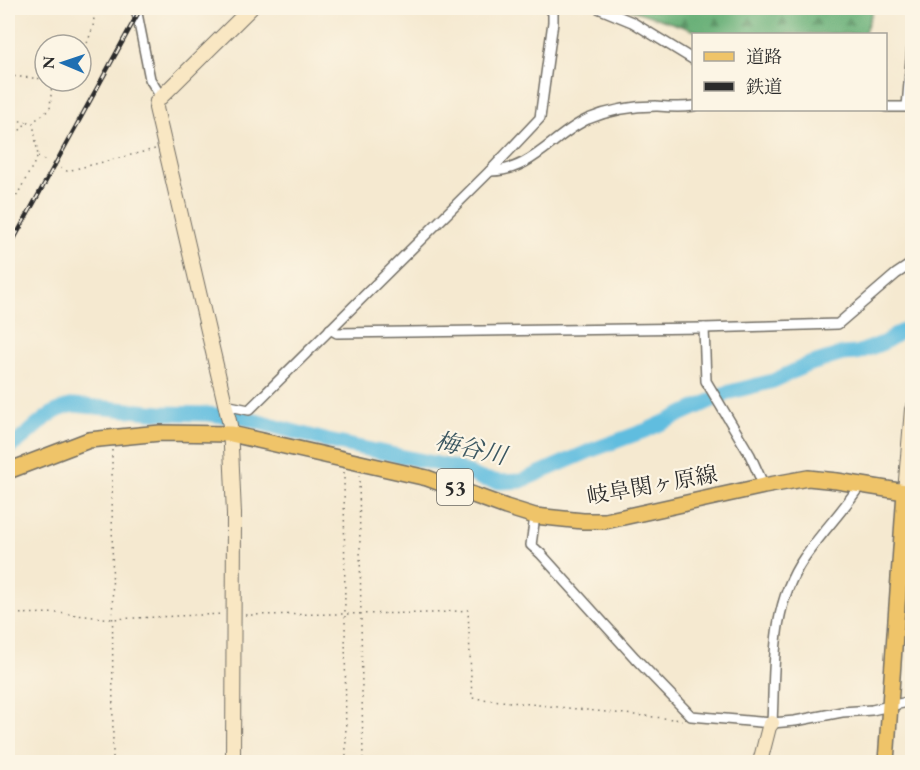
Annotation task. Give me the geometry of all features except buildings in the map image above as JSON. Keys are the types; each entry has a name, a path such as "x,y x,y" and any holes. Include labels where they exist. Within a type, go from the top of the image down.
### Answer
{"main road":[{"name":"岐阜関ヶ原線","path":"8,471 88,440 160,433 231,430 427,478 535,516 582,521 604,521 808,478 909,492"},
{"path":"886,762 909,492"}],"street":[{"path":"136,8 150,79 161,96"},
{"path":"232,762 234,514 231,430 156,108 161,96 251,8"},
{"path":"226,407 249,410 490,171 540,118 553,22 553,14 549,8"},
{"path":"598,8 632,22 692,59"},
{"path":"887,107 910,107 912,46"},
{"path":"490,171 500,171 536,157 587,120 596,117 625,108 692,106"},
{"path":"330,329 337,333 838,324 896,274 912,266"},
{"path":"704,328 706,381 750,455 764,486"},
{"path":"909,492 912,409"},
{"path":"760,762 768,727 772,723 776,640 785,597 803,559 860,486"},
{"path":"535,516 531,545 611,629 634,658 691,716 772,723 795,722 912,701"}],"path":[{"path":"91,33 95,8"},
{"path":"8,76 33,78"},
{"path":"8,119 33,122 50,109 51,93"},
{"path":"8,144 27,122"},
{"path":"8,212 38,156 33,122"},
{"path":"55,166 67,171 164,146"},
{"path":"38,156 47,162"},
{"path":"112,437 113,762"},
{"path":"351,461 362,613 363,762"},
{"path":"346,762 346,614 351,461"},
{"path":"8,614 58,613 112,619 216,613 232,615 435,613 468,610 472,698 683,720 691,716"}],"green space":[{"path":"626,8 874,8 864,33 702,33"}],"waterway":[{"name":"梅谷川","path":"8,448 55,412 74,405 244,418 328,441 457,468 482,479 500,482 521,481 592,450 647,430 730,392 773,381 807,365 842,354 857,353 883,343 912,325"}],"railway":[{"path":"8,250 141,8"}]}
